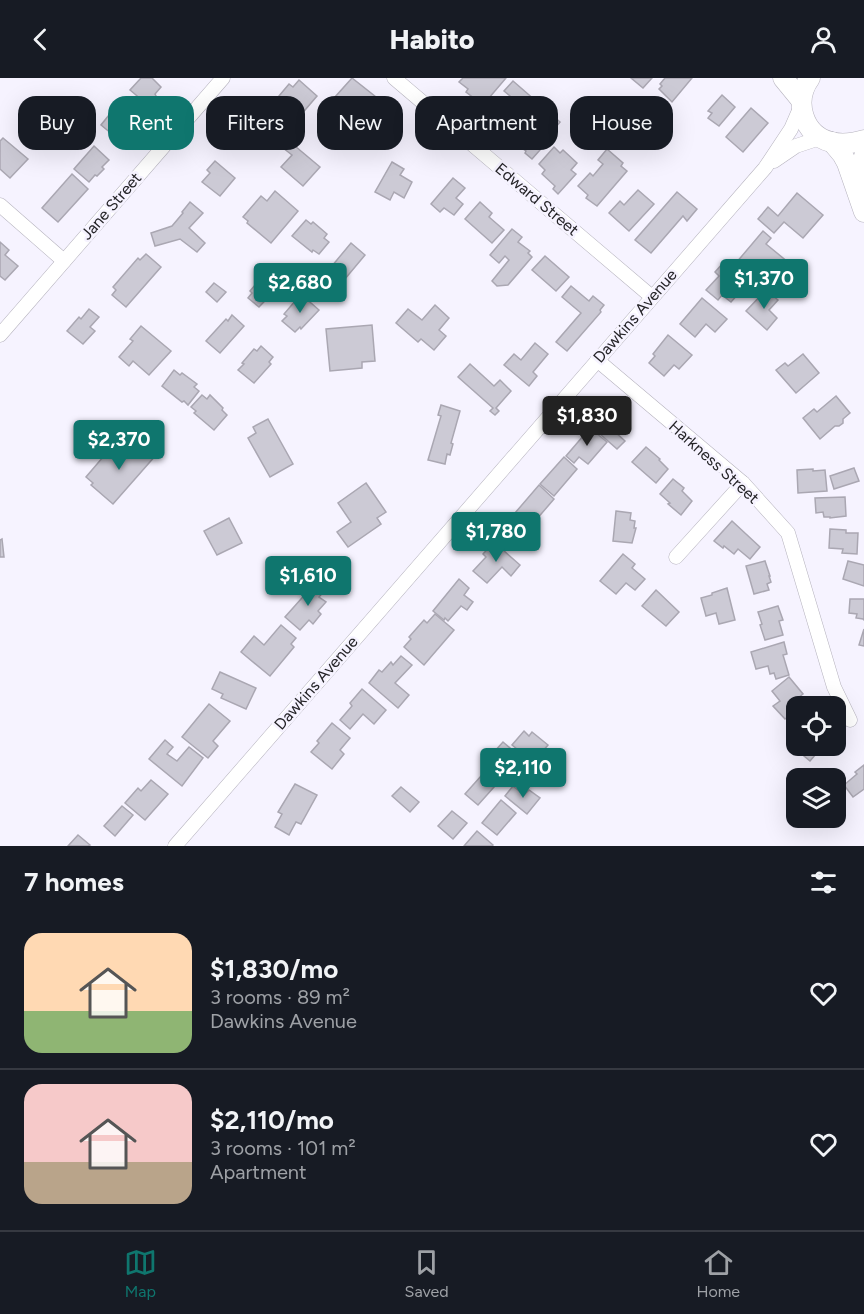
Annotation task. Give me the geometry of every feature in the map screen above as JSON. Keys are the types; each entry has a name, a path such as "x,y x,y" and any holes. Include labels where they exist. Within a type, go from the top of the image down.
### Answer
{"main road":[{"path":"783,78 801,103 806,123 812,132 826,140 842,154 864,211"},
{"path":"801,103 803,91 810,78"},
{"path":"826,140 852,143 864,140"},
{"path":"864,156 862,173 864,211"}],"street":[{"name":"Jane Street","path":"0,335 223,78"},
{"name":"Edward Street","path":"394,78 652,297"},
{"name":"Dawkins Avenue","path":"175,846 765,168 791,129 801,103"},
{"name":"Dawkins Avenue","path":"765,168 787,151 826,140"},
{"path":"0,205 64,261"},
{"name":"Harkness Street","path":"597,360 743,483 788,533 834,687 850,720"},
{"path":"676,557 743,483"}],"building":[{"path":"141,78 152,78 161,87 155,94 156,96 137,96 130,90"},
{"path":"352,78 375,96 336,96"},
{"path":"463,78 506,78 491,96 471,96 466,92 468,89 459,82"},
{"path":"631,78 652,78 643,88"},
{"path":"665,78 692,78 673,101 673,96 666,96 659,89 662,86 660,84"},
{"path":"299,80 317,96 305,110 305,96 279,96 289,84 293,87"},
{"path":"513,81 530,96 510,96 504,91"},
{"path":"722,95 735,107 719,126 708,118 712,113 708,111"},
{"path":"751,108 768,123 743,152 726,137"},
{"path":"108,116 108,131 101,125"},
{"path":"3,138 28,159 10,178 0,169 0,141"},
{"path":"96,148 109,160 102,167 104,169 89,182 74,169 91,150 96,150"},
{"path":"286,150 300,150 320,167 303,186 281,167 292,155"},
{"path":"524,150 540,150 532,159 525,153"},
{"path":"551,150 557,150 560,153 563,150 577,163 571,170 576,174 558,194 553,189 555,186 542,174 545,170 539,164"},
{"path":"608,150 623,163 621,166 627,171 597,206 586,198 588,195 578,186 590,173 593,176 603,164 598,160"},
{"path":"215,161 235,178 220,196 202,182 210,173 207,170"},
{"path":"392,162 404,169 400,175 412,182 404,198 394,192 390,200 375,192"},
{"path":"72,174 88,189 58,222 42,208"},
{"path":"453,178 465,188 456,198 463,204 454,215 444,208 440,212 431,204"},
{"path":"638,190 654,204 629,231 609,213 620,201 624,205"},
{"path":"275,191 298,211 271,243 243,217 261,196 267,201"},
{"path":"677,192 697,209 687,221 683,216 651,253 635,240"},
{"path":"797,193 823,215 803,238 784,222 774,233 758,219 768,207 778,216"},
{"path":"190,202 203,213 189,228 205,243 197,252 180,239 155,246 151,233 172,226"},
{"path":"480,202 492,213 489,217 504,230 492,243 465,219"},
{"path":"306,220 311,224 313,222 327,234 324,238 329,242 319,254 313,250 312,252 292,236"},
{"path":"512,229 522,237 518,242 530,251 528,253 532,257 508,285 497,286 492,281 509,260 505,256 499,263 490,255"},
{"path":"763,231 771,238 766,244 794,267 778,286 750,263 745,270 736,263"},
{"path":"0,242 9,250 5,255 18,266 5,280 0,276"},
{"path":"351,243 365,255 345,279 343,277 338,281 327,272"},
{"path":"146,254 161,267 126,307 112,295 116,290 113,287 138,258 140,260"},
{"path":"545,256 569,277 556,291 532,270"},
{"path":"723,263 747,284 731,302 722,295 718,300 706,290 719,276 715,272"},
{"path":"270,267 285,280 259,307 248,298 252,293 250,291"},
{"path":"214,283 226,292 217,302 206,292"},
{"path":"571,286 589,301 593,296 604,305 601,312 567,351 556,342 581,313 562,297"},
{"path":"766,290 778,300 769,310 777,318 767,330 746,311"},
{"path":"303,296 319,310 301,329 300,327 295,332 282,321 287,316 284,314 296,300 298,301"},
{"path":"702,298 727,319 715,332 706,324 695,337 680,324"},
{"path":"435,305 449,318 439,330 446,336 434,350 421,339 418,342 396,323 408,309 422,320"},
{"path":"89,309 99,317 90,327 95,331 83,344 67,331"},
{"path":"232,315 244,326 220,353 206,341"},
{"path":"372,325 375,361 362,362 362,368 330,371 326,329"},
{"path":"141,326 171,351 149,375 133,361 129,366 119,357 133,341 130,339"},
{"path":"668,335 692,355 679,369 674,365 664,376 649,363"},
{"path":"535,343 548,354 533,372 537,376 529,386 504,365 514,354 521,360"},
{"path":"261,346 273,357 269,362 271,364 254,383 238,370 254,349 257,351"},
{"path":"803,354 819,373 796,393 776,370 785,363 788,366"},
{"path":"470,364 494,386 500,380 511,391 496,408 499,411 495,415 490,411 493,408 458,377"},
{"path":"174,370 197,384 194,387 199,391 188,405 162,386"},
{"path":"202,395 207,399 210,395 227,415 214,430 194,413 196,411 191,407"},
{"path":"836,396 850,413 843,419 843,423 835,426 820,439 803,418 814,409 817,412"},
{"path":"617,399 629,410 624,415 627,417 614,431 625,441 617,449 591,426 594,424 590,421 599,411 601,413"},
{"path":"441,405 460,411 450,455 447,454 445,464 428,460 441,416 438,415"},
{"path":"268,419 293,464 270,477 248,438 256,433 253,427"},
{"path":"590,428 607,442 588,464 579,457 574,463 566,456"},
{"path":"115,443 134,456 144,445 156,455 113,504 91,485 93,483 86,477"},
{"path":"646,447 668,469 656,483 632,462"},
{"path":"564,457 577,469 554,496 540,484"},
{"path":"854,468 859,481 834,489 830,476"},
{"path":"813,469 813,471 825,470 827,491 798,493 797,470"},
{"path":"673,479 684,488 682,491 692,501 681,515 660,494"},
{"path":"366,483 386,512 377,518 381,524 348,547 337,532 351,522 338,503"},
{"path":"539,485 554,499 530,527 515,513"},
{"path":"845,497 846,516 830,518 824,517 823,512 816,513 815,498"},
{"path":"616,511 631,513 630,520 635,521 634,528 636,528 632,543 613,541"},
{"path":"229,518 242,543 217,555 204,531"},
{"path":"732,521 760,547 750,559 738,549 734,554 714,541"},
{"path":"830,529 858,533 857,554 842,553 843,549 829,548"},
{"path":"2,539 4,557 0,557 0,540"},
{"path":"494,542 520,565 511,576 502,567 487,583 473,571 486,557 483,554"},
{"path":"623,554 635,564 632,568 645,579 635,590 626,583 616,594 600,581"},
{"path":"765,561 771,582 767,584 769,590 754,594 746,566"},
{"path":"848,561 864,565 864,586 843,579"},
{"path":"459,579 469,588 464,595 473,602 467,610 461,606 448,621 445,618 444,620 433,611"},
{"path":"317,581 326,589 319,597 326,602 318,611 321,614 313,624 309,620 300,630 285,617"},
{"path":"727,588 735,620 719,624 716,613 706,616 701,598"},
{"path":"656,590 679,612 666,626 642,606"},
{"path":"850,599 864,599 864,620 856,618 857,614 849,613"},
{"path":"778,606 783,620 779,621 783,635 765,640 758,612"},
{"path":"435,614 454,630 424,665 404,647 411,639 409,637 424,620 427,623"},
{"path":"281,625 296,638 291,644 294,647 270,676 241,652 254,636 264,645"},
{"path":"864,629 864,646 859,645"},
{"path":"784,642 787,654 783,655 789,675 776,679 774,673 770,674 768,666 756,669 751,652"},
{"path":"401,656 412,665 395,683 409,695 398,708 369,683 379,670 382,672 391,662 393,665"},
{"path":"220,672 256,688 246,709 221,698 223,694 212,689"},
{"path":"789,677 803,694 786,696 785,719 773,706 780,701 772,691"},
{"path":"362,689 386,710 374,724 363,714 350,729 340,720"},
{"path":"209,704 230,721 213,741 218,746 208,758 182,737"},
{"path":"332,723 350,738 340,750 344,754 332,769 311,752"},
{"path":"524,731 529,736 532,732 548,745 536,759 529,754 527,757 512,745"},
{"path":"165,740 173,747 167,754 177,761 189,747 203,758 182,786 149,759"},
{"path":"503,742 522,758 517,764 522,768 513,779 498,766 503,760 494,752"},
{"path":"804,756 814,756 810,761"},
{"path":"864,765 864,789 853,797 846,788 846,783 857,774 855,772"},
{"path":"481,776 494,787 478,805 465,794"},
{"path":"151,780 168,794 145,820 125,803 138,788 141,791"},
{"path":"295,784 317,795 301,824 296,822 289,835 275,827 282,814 278,812"},
{"path":"513,786 524,795 529,790 540,798 527,814 505,796"},
{"path":"401,787 419,802 410,812 392,796"},
{"path":"501,800 516,813 497,835 482,823"},
{"path":"122,806 133,815 115,836 104,826"},
{"path":"452,811 467,823 453,839 438,826"},
{"path":"477,831 493,845 464,846"},
{"path":"78,835 90,845 68,846"}]}
